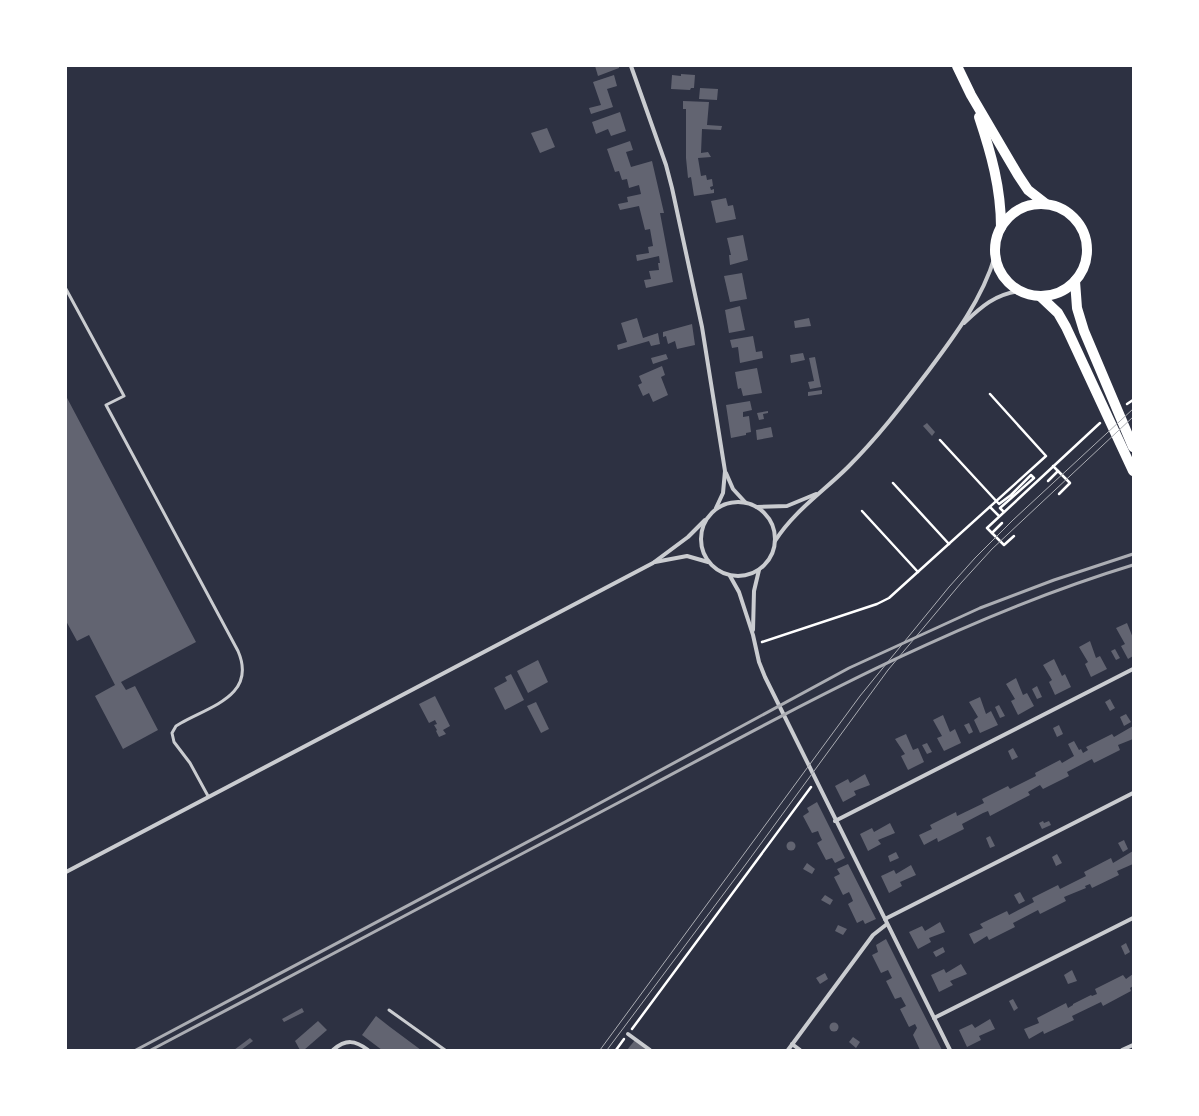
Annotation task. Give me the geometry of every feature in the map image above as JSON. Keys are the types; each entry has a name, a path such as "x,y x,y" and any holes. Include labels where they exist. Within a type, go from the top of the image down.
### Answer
{"main road":[{"path":"957,66 971,94 1020,179 1033,194 1046,204"},
{"path":"971,94 995,170 1001,205 1001,227"},
{"path":"1037,204 1046,204 1070,214 1080,225 1087,244 1086,259 1081,273 1075,281 1059,293 1040,296 1020,292 1004,279 997,266 995,256 996,241 1001,227 1010,216 1023,208 1037,204"},
{"path":"1075,281 1076,300 1080,320 1117,412 1133,447"},
{"path":"1040,296 1058,313 1066,327 1133,471"}],"street":[{"path":"631,66 666,165 672,188 702,327 725,471 731,485 745,502"},
{"path":"705,520 701,531 700,542 703,553 708,562 716,569 730,576 745,576 759,570 769,560 775,541 784,529 820,492 856,459 886,425 961,326 990,272 995,256"},
{"path":"961,326 983,305 995,298 1006,293 1020,292"},
{"path":"66,872 653,563 688,537 716,508 722,493 725,471"},
{"path":"757,507 787,506 820,492"},
{"path":"716,508 730,502 745,502 757,507 765,513 771,521 775,541"},
{"path":"653,563 687,556 708,562"},
{"path":"759,570 754,591 753,635 761,670 950,1050"},
{"path":"730,576 739,592 753,635"},
{"path":"835,821 1133,669"},
{"path":"885,919 1133,793"},
{"path":"934,1018 1133,918"},
{"path":"788,1050 873,935 887,924"},
{"path":"628,1034 650,1050"},
{"path":"333,1050 342,1043 352,1041 357,1042 368,1050"},
{"path":"792,1044 800,1050"},
{"path":"1122,1050 1133,1045"}],"lane":[{"path":"66,288 124,396 106,405 238,651 243,663 242,681 235,692 176,726 172,733 174,742 190,763 208,796"},
{"path":"389,1010 445,1050"}],"path":[{"path":"754,644 877,604 889,598 1046,456 990,394"},
{"path":"1117,412 1133,400"},
{"path":"1014,536 1004,545 987,528 1108,417"},
{"path":"940,440 998,504 1011,495 1032,475 1034,478 1000,508 1004,512"},
{"path":"1053,466 1070,483 1060,494"},
{"path":"1048,481 1058,471"},
{"path":"893,483 949,544"},
{"path":"990,506 999,516"},
{"path":"862,511 918,572"},
{"path":"992,533 1002,523"},
{"path":"616,1050 816,782"}],"building":[{"path":"595,66 619,66 619,68 598,76"},
{"path":"681,74 695,75 694,88 691,88 690,90 671,89 672,75 681,76"},
{"path":"614,75 617,86 607,89 613,107 591,114 589,108 601,105 593,82"},
{"path":"700,88 718,89 717,100 699,99"},
{"path":"683,101 709,102 707,125 722,126 721,130 702,129 701,153 708,152 711,157 698,158 701,176 706,175 707,180 712,179 713,186 710,187 711,190 714,189 714,193 694,196 691,177 688,178 686,158 686,109 683,109"},
{"path":"620,112 626,131 611,136 608,129 596,134 592,122"},
{"path":"547,128 555,147 540,153 531,133"},
{"path":"630,141 633,150 626,152 631,167 652,161 664,213 660,213 673,282 646,288 644,280 651,279 649,271 659,270 659,256 637,261 636,255 649,253 648,247 653,246 650,229 645,230 639,206 620,210 618,204 628,202 627,197 641,194 639,185 629,188 627,179 622,180 619,171 615,172 607,149"},
{"path":"726,198 728,206 733,205 736,219 716,223 711,201"},
{"path":"743,235 748,260 730,265 729,255 731,255 727,238"},
{"path":"742,273 747,299 730,302 724,276"},
{"path":"740,306 745,330 729,333 725,310"},
{"path":"637,318 643,338 658,333 660,344 651,346 649,341 618,350 617,345 627,342 621,323"},
{"path":"809,318 811,326 795,328 794,321"},
{"path":"692,324 695,345 677,349 675,341 668,344 666,336 663,337 663,332"},
{"path":"753,336 756,352 762,351 763,358 740,363 738,347 732,348 730,340"},
{"path":"803,353 805,360 791,363 790,355"},
{"path":"666,354 668,359 653,364 651,358"},
{"path":"815,357 821,387 810,389 808,382 814,381 809,358"},
{"path":"662,366 665,375 661,377 668,395 653,402 649,393 643,396 638,385 642,383 639,376"},
{"path":"757,368 762,393 743,396 741,388 738,389 735,372"},
{"path":"822,390 822,394 808,396 808,392"},
{"path":"66,396 196,642 121,682 126,690 135,686 158,730 123,749 95,696 115,685 89,635 77,641 66,621"},
{"path":"750,401 752,410 743,412 743,417 749,416 751,432 746,433 746,435 731,438 726,405"},
{"path":"768,411 768,413 763,414 764,419 759,420 757,413"},
{"path":"927,423 935,432 932,436 923,426"},
{"path":"771,427 773,437 757,440 756,430"},
{"path":"1127,623 1133,638 1133,656 1128,659 1121,646 1125,644 1116,628"},
{"path":"1090,641 1096,658 1100,656 1107,669 1091,677 1085,664 1088,662 1079,647"},
{"path":"1115,649 1120,658 1116,660 1111,651"},
{"path":"1054,659 1062,676 1065,674 1071,687 1055,695 1049,682 1052,680 1043,665"},
{"path":"538,660 548,682 528,693 517,671"},
{"path":"511,674 524,700 505,710 494,688 507,681 505,677"},
{"path":"1016,678 1023,695 1027,693 1034,706 1018,715 1011,701 1015,699 1006,684"},
{"path":"1037,686 1042,697 1037,699 1032,689"},
{"path":"435,696 450,726 443,730 446,734 439,737 434,725 437,724 435,720 429,723 419,704"},
{"path":"980,697 986,714 991,711 998,725 980,733 974,720 978,717 969,702"},
{"path":"1110,699 1115,708 1110,711 1105,702"},
{"path":"536,702 549,729 541,733 527,706"},
{"path":"999,705 1005,716 1000,718 995,707"},
{"path":"1126,714 1131,722 1124,726 1120,717"},
{"path":"943,715 950,732 955,729 961,743 944,751 937,738 942,736 933,720"},
{"path":"969,723 973,732 969,734 964,725"},
{"path":"1059,725 1063,734 1057,737 1053,728"},
{"path":"1133,726 1133,739 1118,745 1120,750 1094,763 1092,759 1067,772 1069,776 1043,789 1040,785 1028,792 1030,795 990,816 988,811 983,813 962,824 964,829 938,842 937,838 924,845 919,835 932,829 930,825 956,812 957,816 984,803 982,799 1008,786 1010,789 1036,776 1035,773 1060,760 1062,763 1074,756 1068,744 1074,741 1079,750 1081,749 1083,753 1088,750 1086,747 1112,734 1114,737"},
{"path":"906,734 913,750 918,748 924,762 908,770 901,756 905,754 895,739"},
{"path":"927,743 932,752 927,754 922,745"},
{"path":"1013,748 1018,757 1012,760 1008,751"},
{"path":"865,774 870,785 854,791 856,795 843,802 835,786 848,779 850,783"},
{"path":"817,802 845,858 835,863 832,858 826,860 817,843 822,840 818,831 812,833 803,816 809,812 807,808"},
{"path":"1043,821 1044,823 1049,821 1051,825 1042,829 1039,823"},
{"path":"890,823 895,833 878,840 881,844 868,851 860,834 872,828 874,832"},
{"path":"990,836 995,846 990,848 986,838"},
{"path":"1124,840 1128,849 1123,852 1118,843"},
{"path":"789,842 793,842 795,846 793,850 789,850 787,848 787,844"},
{"path":"1133,851 1133,864 1117,871 1119,875 1092,888 1090,884 1085,886 1086,888 1064,897 1066,901 1040,914 1038,910 1013,923 1015,927 989,940 987,936 974,944 969,934 983,928 980,924 1007,911 1009,915 1034,902 1032,898 1058,885 1060,889 1086,876 1084,872 1111,858 1113,863"},
{"path":"896,852 899,858 890,862 888,856"},
{"path":"1057,854 1062,863 1056,866 1052,857"},
{"path":"807,863 815,869 812,874 803,869"},
{"path":"848,864 876,919 865,924 863,920 857,923 848,904 853,901 849,892 843,895 834,877 840,874 837,869"},
{"path":"911,865 916,875 900,882 902,886 889,893 881,876 894,870 896,874"},
{"path":"1020,892 1025,901 1019,904 1014,895"},
{"path":"825,895 833,900 830,905 821,900"},
{"path":"940,922 945,932 929,938 931,942 918,949 909,932 922,926 925,931"},
{"path":"838,925 847,929 843,935 835,931"},
{"path":"886,939 942,1050 920,1050 913,1035 917,1028 915,1024 909,1027 900,1009 906,1006 901,997 895,999 886,981 892,978 888,970 881,973 872,955 878,952 876,945"},
{"path":"1126,943 1130,952 1125,955 1121,946"},
{"path":"943,947 945,952 936,957 933,952"},
{"path":"961,964 967,974 950,981 953,985 939,992 931,975 944,969 946,973"},
{"path":"1072,970 1077,981 1068,984 1064,975"},
{"path":"825,973 828,979 820,984 816,978"},
{"path":"1133,974 1133,986 1130,988 1131,991 1103,1006 1101,1002 1072,1016 1074,1020 1044,1034 1043,1031 1029,1039 1024,1029 1039,1023 1037,1018 1066,1003 1068,1008 1091,995 1097,994 1095,989 1123,975 1126,979"},
{"path":"1013,999 1018,1008 1014,1011 1009,1001"},
{"path":"302,1008 304,1012 284,1022 282,1019"},
{"path":"376,1016 421,1050 382,1050 362,1035"},
{"path":"990,1019 995,1029 979,1036 981,1040 967,1047 959,1030 972,1024 975,1028"},
{"path":"318,1021 327,1030 304,1050 300,1050 295,1041"},
{"path":"832,1023 836,1023 838,1027 836,1031 832,1031 830,1029 830,1025"},
{"path":"853,1037 860,1042 856,1048 849,1042"},
{"path":"250,1038 253,1041 241,1050 234,1050"},
{"path":"635,1040 647,1050 627,1050"}],"tram line":[{"path":"600,1050 860,696 949,587 975,558 1013,520 1133,409"},
{"path":"607,1050 888,670 961,583 992,549 1133,417"}],"railway":[{"path":"136,1050 565,822 849,668 980,608 1054,580 1133,554"},
{"path":"151,1050 766,724 885,664 1007,610 1070,586 1133,565"}]}
